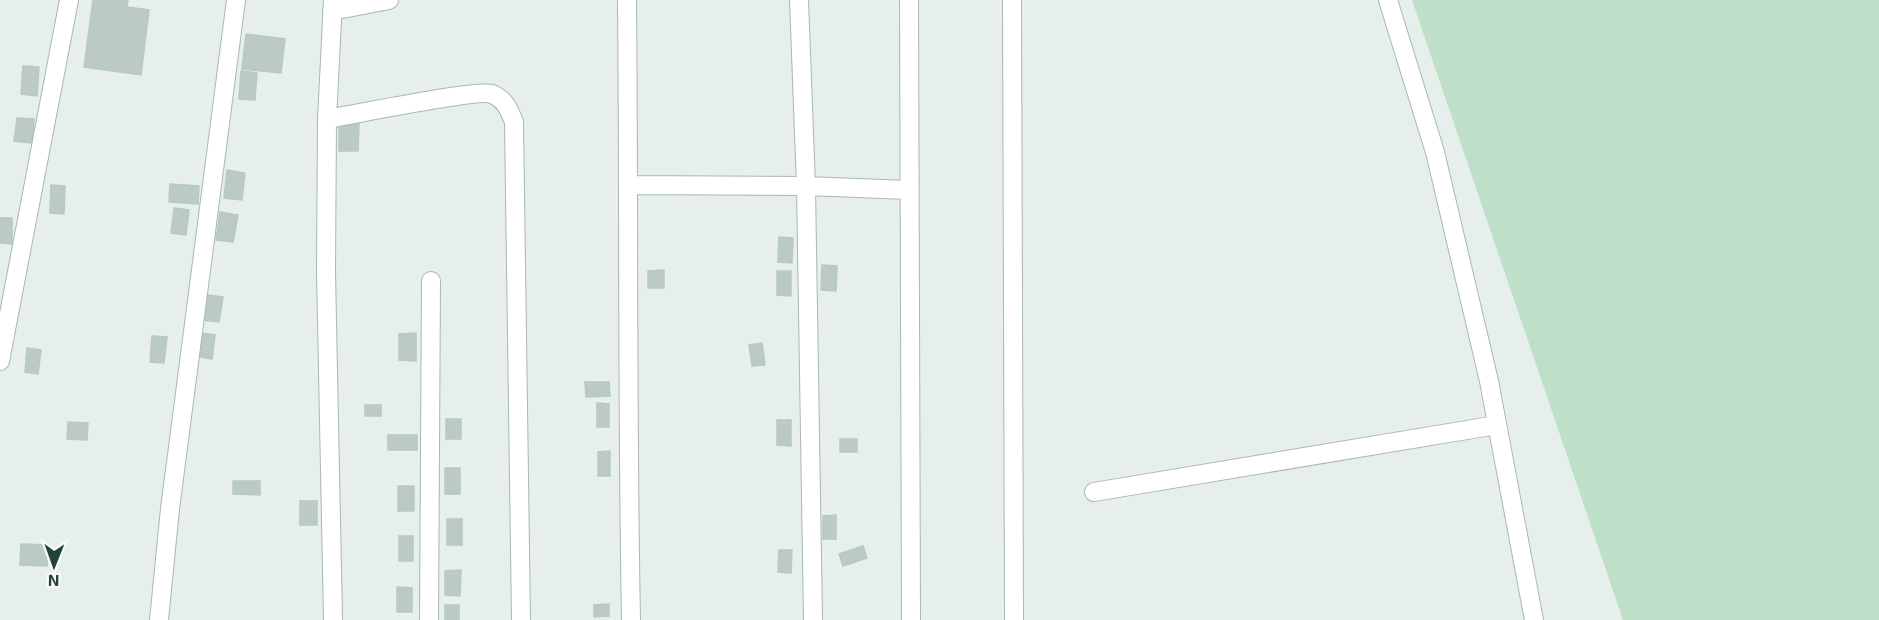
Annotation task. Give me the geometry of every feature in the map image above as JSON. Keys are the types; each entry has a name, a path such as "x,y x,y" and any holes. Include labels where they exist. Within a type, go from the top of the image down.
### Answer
{"street":[{"path":"1,352 69,0"},
{"path":"159,620 170,509 236,0"},
{"path":"333,620 326,272 327,118 333,5 389,0"},
{"path":"627,0 630,185 628,454 631,620"},
{"path":"800,0 806,186 813,620"},
{"path":"909,0 911,620"},
{"path":"1012,0 1014,620"},
{"path":"1388,0 1434,152 1489,381 1534,620"},
{"path":"327,118 490,93 506,102 514,122 521,620"},
{"path":"630,185 806,186 909,190"},
{"path":"429,620 431,281"},
{"path":"1094,492 1497,425"}],"green space":[{"path":"1412,0 1879,0 1879,620 1623,620"}],"building":[{"path":"93,0 128,0 127,7 149,10 141,75 84,67"},
{"path":"246,34 285,39 281,73 242,69"},
{"path":"23,66 39,67 37,96 21,94"},
{"path":"241,71 257,73 255,100 239,99"},
{"path":"17,118 34,119 32,143 14,141"},
{"path":"339,121 359,122 358,151 339,151"},
{"path":"227,170 245,173 242,200 224,198"},
{"path":"170,184 199,186 198,204 169,202"},
{"path":"51,185 65,186 64,214 50,213"},
{"path":"174,208 189,210 186,235 171,233"},
{"path":"220,212 238,215 233,242 216,240"},
{"path":"0,218 12,218 12,244 0,243"},
{"path":"779,237 793,238 792,263 778,262"},
{"path":"822,265 837,266 836,291 821,290"},
{"path":"664,270 664,288 648,288 648,271"},
{"path":"777,271 791,271 791,296 777,295"},
{"path":"207,295 223,297 219,322 203,320"},
{"path":"200,333 215,335 212,359 196,356"},
{"path":"416,333 416,361 399,360 399,334"},
{"path":"152,336 167,337 164,363 150,362"},
{"path":"762,343 765,365 752,366 749,345"},
{"path":"27,348 41,350 38,374 25,372"},
{"path":"585,382 609,382 610,396 586,397"},
{"path":"597,403 609,404 609,427 597,427"},
{"path":"365,405 381,405 381,416 365,416"},
{"path":"446,419 461,419 461,439 446,439"},
{"path":"777,420 791,420 791,446 777,445"},
{"path":"68,422 88,423 87,440 67,439"},
{"path":"388,435 417,435 417,450 388,450"},
{"path":"840,439 857,439 857,452 840,452"},
{"path":"610,451 610,476 598,476 598,452"},
{"path":"445,468 460,468 460,494 445,494"},
{"path":"233,481 260,481 260,495 233,494"},
{"path":"398,486 414,486 414,511 398,511"},
{"path":"300,501 317,501 317,525 300,525"},
{"path":"836,515 836,539 823,539 823,516"},
{"path":"447,519 462,519 462,545 447,545"},
{"path":"399,536 413,536 413,561 399,561"},
{"path":"21,544 48,545 47,566 20,565"},
{"path":"863,546 867,558 843,566 839,554"},
{"path":"779,550 792,550 791,573 778,572"},
{"path":"461,570 460,596 445,595 445,571"},
{"path":"397,587 412,588 412,612 397,612"},
{"path":"609,604 609,616 594,617 594,605"},
{"path":"445,605 459,605 459,620 445,620"}]}
